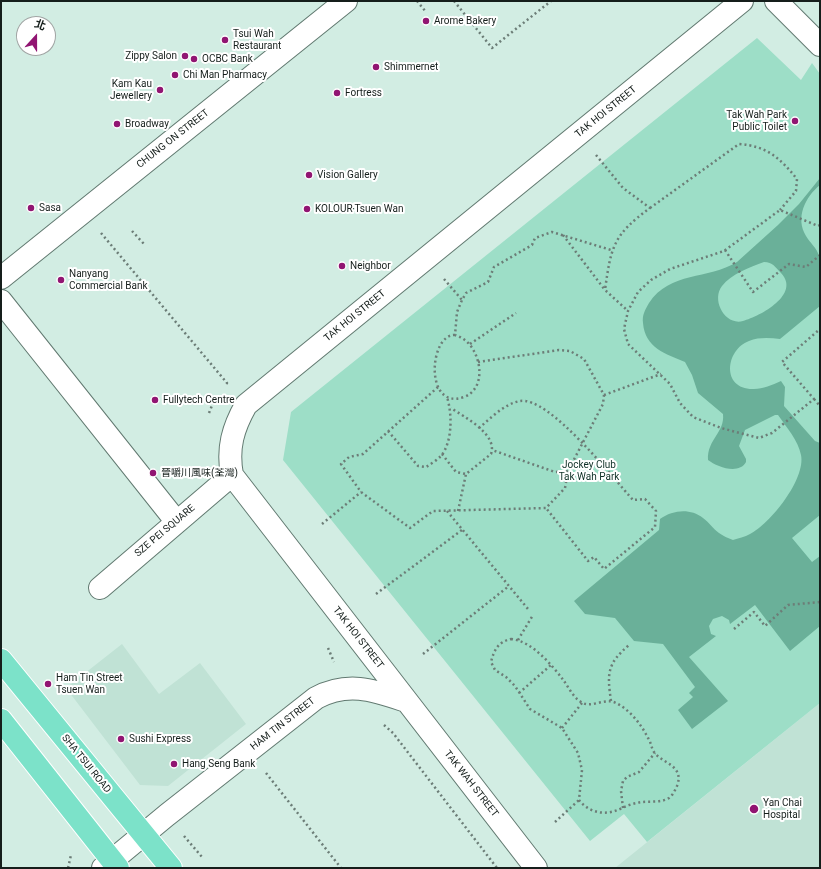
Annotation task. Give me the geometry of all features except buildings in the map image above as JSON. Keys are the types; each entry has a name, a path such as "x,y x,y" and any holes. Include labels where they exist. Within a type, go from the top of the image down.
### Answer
{"main road":[{"name":"SHA TSUI ROAD","path":"1,660 171,868"},
{"path":"1,720 111,866"}],"street":[{"name":"CHUNG ON STREET","path":"1,278 346,1"},
{"name":"TAK HOI STREET","path":"406,701 232,475 229,461 235,425 246,405 742,1"},
{"path":"776,1 820,44"},
{"path":"1,301 176,521"},
{"name":"SZE PEI SQUARE","path":"100,588 176,521 232,475"},
{"name":"HAM TIN STREET","path":"111,866 143,834 316,698 330,691 352,688 374,691 406,701"},
{"name":"TAK WAH STREET","path":"406,701 536,868"}],"path":[{"path":"417,1 426,12"},
{"path":"454,1 492,48 551,1"},
{"path":"605,290 611,250 619,236 632,221 739,144 753,145 765,149 784,164 796,179 796,191 780,210 724,250 670,269 651,280 638,292 628,311 624,329 628,344 670,384 680,403 693,417 721,428 759,438 772,433 814,399"},
{"path":"595,155 623,188 650,208"},
{"path":"780,210 819,225 820,231"},
{"path":"98,228 227,383 223,389"},
{"path":"132,231 144,244"},
{"path":"455,334 458,312 462,300 470,291 488,282 494,267 532,245 535,238 552,232 611,250"},
{"path":"563,235 605,290 628,311"},
{"path":"724,250 752,292 789,264 806,267 820,255"},
{"path":"443,278 462,300"},
{"path":"470,344 516,313"},
{"path":"820,329 782,362 820,406"},
{"path":"455,334 470,344 477,355 478,362 479,379 475,390 461,398 447,396 439,391 435,370 436,356 440,344 447,336 455,334"},
{"path":"438,387 363,454 349,457 341,464 361,492 410,528 433,511 546,508 565,488 568,471 603,404 604,395 584,359 570,351 559,350 478,362"},
{"path":"604,395 661,374"},
{"path":"388,431 418,466 426,467 442,454 449,433 451,408 447,396"},
{"path":"479,428 507,406 521,401 528,401 545,410 561,422 633,500 645,499 656,511 655,527 604,569 594,556 588,561 546,508"},
{"path":"209,415 210,408 214,402"},
{"path":"451,408 479,428 491,443 492,450 491,454 466,474 458,511"},
{"path":"492,450 555,472 568,471"},
{"path":"442,454 456,472 466,474"},
{"path":"322,524 361,492"},
{"path":"447,511 528,609"},
{"path":"376,594 462,530"},
{"path":"423,654 508,586"},
{"path":"734,629 754,612 765,626 788,605 820,602"},
{"path":"518,640 533,615"},
{"path":"518,640 533,649 550,665 582,703 590,704 611,701 618,704 638,721 655,754 668,761 676,770 679,781 675,792 670,798 661,801 642,802 615,812 599,813 584,807 579,800 582,770 578,753 562,728 530,709 506,677 495,670 491,662 494,650 503,641 518,640"},
{"path":"325,641 334,662 331,668"},
{"path":"611,701 608,678 611,665 616,656 629,645"},
{"path":"519,693 550,665"},
{"path":"562,728 582,703"},
{"path":"378,720 393,733 497,868"},
{"path":"623,808 620,791 623,781 627,777 642,769 655,754"},
{"path":"264,771 341,868"},
{"path":"555,822 579,800"}],"shaded area":[{"path":"820,178 820,185 810,196 803,208 801,222 806,236 817,250 819,256 820,306 780,339 757,339 749,341 741,346 735,352 731,360 730,369 732,377 736,383 743,388 761,388 781,381 785,387 784,406 815,441 820,443 820,515 792,538 812,562 820,556 820,626 790,651 755,605 730,624 729,620 722,616 713,619 709,626 711,634 716,636 689,657 728,701 692,729 678,710 693,697 689,693 695,687 663,644 634,641 615,618 585,614 574,601 659,530 660,519 665,516 682,511 693,513 705,520 715,530 733,540 748,535 758,529 776,511 792,488 798,476 801,465 801,455 795,439 778,415 775,415 745,430 739,446 746,459 743,466 733,469 722,467 708,460 710,447 723,421 723,414 698,393 692,375 685,362 664,353 652,344 645,332 643,315 649,303 658,293 668,286 690,277 726,268 737,262 799,204","holes":["767,262 772,264 781,273 786,281 786,289 783,296 768,309 751,318 736,322 731,320 726,316 719,305 718,298 722,286 730,278 741,271"]},
{"path":"122,644 159,694 200,663 246,724 168,786 140,785 66,688"},
{"name":"Yan Chai Hospital","path":"820,703 820,868 615,868 753,757"}],"green space":[{"name":"Jockey Club Tak Wah Park","path":"757,38 801,80 812,63 820,74 820,703 647,842 624,814 590,841 283,460 291,412"}],"place":[{"name":"Arome Bakery","path":"426,21"},
{"name":"Tsui Wah Restaurant","path":"225,40"},
{"name":"Zippy Salon","path":"185,56"},
{"name":"OCBC Bank","path":"194,59"},
{"name":"Shimmernet","path":"376,67"},
{"name":"Chi Man Pharmacy","path":"175,75"},
{"name":"Kam Kau Jewellery","path":"160,90"},
{"name":"Fortress","path":"337,93"},
{"name":"Tak Wah Park Public Toilet","path":"795,121"},
{"name":"Broadway","path":"117,124"},
{"name":"Vision Gallery","path":"309,175"},
{"name":"Sasa","path":"31,208"},
{"name":"KOLOUR‧Tsuen Wan","path":"307,209"},
{"name":"Neighbor","path":"342,266"},
{"name":"Nanyang Commercial Bank","path":"61,280"},
{"name":"Fullytech Centre","path":"155,400"},
{"name":"晉嚼川風味(荃灣)","path":"153,473"},
{"name":"Ham Tin Street Tsuen Wan","path":"48,684"},
{"name":"Sushi Express","path":"121,739"},
{"name":"Hang Seng Bank","path":"174,764"},
{"name":"Yan Chai Hospital","path":"754,809"}]}
